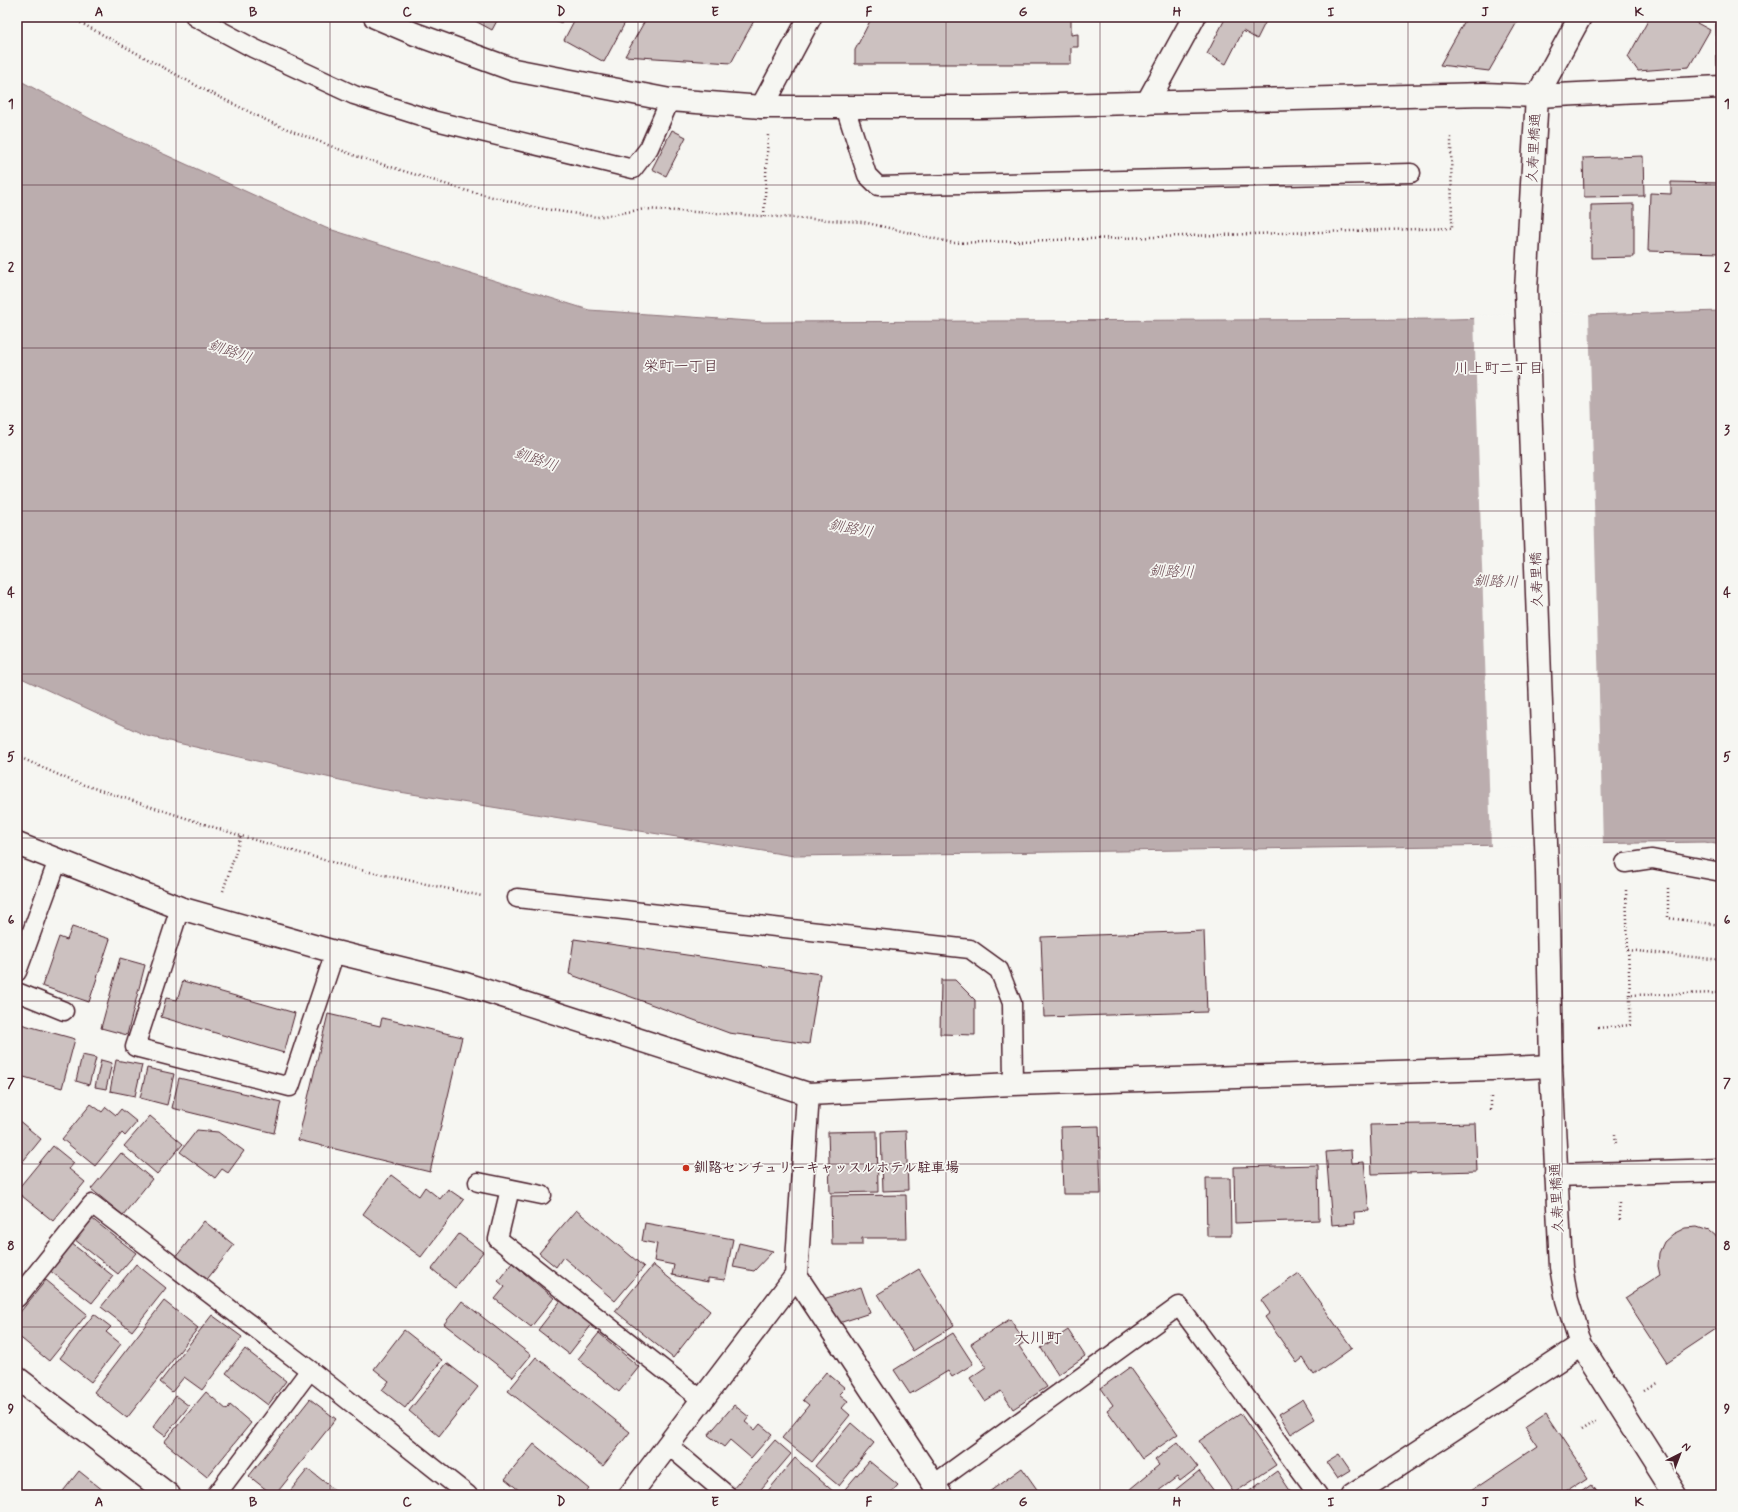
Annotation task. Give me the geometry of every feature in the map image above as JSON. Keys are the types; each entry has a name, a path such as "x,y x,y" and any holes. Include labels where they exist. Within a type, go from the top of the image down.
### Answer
{"street":[{"path":"375,17 419,26 514,70 670,100 762,107 981,108 1484,94 1537,96 1721,87"},
{"path":"762,107 810,17"},
{"path":"1147,103 1194,17"},
{"name":"久寿里橋通","path":"1526,290 1537,96 1580,17"},
{"name":"久寿里橋","path":"1526,290 1547,870"},
{"path":"17,844 180,908 335,952 465,984 808,1094 1013,1084 1551,1066"},
{"name":"久寿里橋通","path":"1547,870 1551,1066 1556,1175 1561,1267 1567,1300 1581,1345 1676,1495"},
{"path":"630,1495 796,1276 808,1094"},
{"path":"1556,1175 1721,1170"},
{"path":"796,1276 937,1490"},
{"path":"1353,1495 1581,1345"},
{"path":"17,1378 169,1495"}],"lane":[{"path":"195,17 253,48 354,95 436,121 633,169 649,148 670,100"},
{"path":"845,107 867,175 878,186 1411,173"},
{"path":"1625,863 1652,859 1721,872"},
{"path":"17,972 58,860"},
{"path":"517,898 970,949 999,970 1012,1003 1013,1084"},
{"path":"180,908 135,1047 290,1087 335,952"},
{"path":"17,992 64,1011"},
{"path":"478,1182 542,1195"},
{"path":"510,1189 498,1239 702,1400"},
{"path":"17,1298 92,1204 310,1370 468,1495"},
{"path":"937,1490 1179,1306 1318,1495"},
{"path":"216,1495 310,1370"},
{"path":"668,1445 727,1495"}],"path":[{"path":"70,17 201,88 272,123 356,156 464,190 538,208 597,217 645,210 863,222 953,243 1452,228 1451,137"},
{"path":"764,216 768,131"},
{"path":"17,756 72,781 241,836 356,869 482,896"},
{"path":"222,895 241,836"},
{"path":"1668,862 1668,918 1721,924"},
{"path":"1598,1028 1630,1025 1625,863"},
{"path":"1628,950 1721,960"},
{"path":"1630,995 1721,993"}],"water":[{"name":"釧路川","path":"17,79 109,129 326,228 589,310 764,322 1453,319 1721,311 1721,845 1705,842 794,856 375,788 147,736 17,676"}],"pier":[{"path":"1589,312 1603,846 1491,847 1474,316"}],"building":[{"path":"468,17 499,17 492,30"},
{"path":"549,17 565,17 561,23"},
{"path":"576,17 628,17 604,62 564,40"},
{"path":"647,17 756,17 731,63 625,56"},
{"path":"872,17 1071,17 1071,35 1078,34 1078,47 1071,47 1071,64 855,64 855,50"},
{"path":"1226,17 1268,17 1257,39 1243,31 1226,64 1207,54"},
{"path":"1467,17 1520,17 1489,71 1440,65"},
{"path":"1650,17 1686,17 1710,30 1689,67 1638,71 1628,57"},
{"path":"1716,24 1721,24 1721,66 1717,66"},
{"path":"672,130 686,137 666,176 652,169"},
{"path":"1643,156 1644,196 1584,197 1583,158"},
{"path":"1671,182 1721,183 1721,253 1648,251 1650,193 1671,194"},
{"path":"1634,204 1634,257 1591,258 1591,205"},
{"path":"72,927 110,939 89,1002 42,986 59,937 67,940"},
{"path":"1204,931 1207,1012 1044,1017 1041,937"},
{"path":"574,939 820,974 809,1044 729,1033 569,974"},
{"path":"120,958 145,965 127,1035 101,1028"},
{"path":"941,980 955,980 975,1000 975,1035 940,1034"},
{"path":"183,981 295,1013 284,1053 161,1017 166,998 177,1000"},
{"path":"328,1014 380,1026 382,1018 462,1037 430,1172 298,1140"},
{"path":"17,1023 75,1039 62,1088 17,1075"},
{"path":"82,1055 96,1058 89,1085 76,1081"},
{"path":"101,1060 112,1063 106,1089 95,1087"},
{"path":"116,1060 142,1065 135,1096 110,1091"},
{"path":"147,1068 174,1074 167,1105 140,1098"},
{"path":"179,1078 281,1102 274,1133 172,1108"},
{"path":"91,1104 102,1112 106,1107 116,1115 121,1109 137,1122 125,1136 122,1133 95,1166 62,1139"},
{"path":"150,1116 183,1144 157,1174 124,1146"},
{"path":"17,1119 41,1139 20,1165 17,1162"},
{"path":"1475,1123 1477,1171 1372,1174 1370,1125"},
{"path":"1099,1126 1101,1194 1063,1194 1061,1127"},
{"path":"197,1130 218,1132 244,1151 228,1173 222,1169 215,1178 180,1152"},
{"path":"877,1131 878,1192 830,1193 828,1132"},
{"path":"906,1131 908,1190 883,1191 881,1132"},
{"path":"53,1146 74,1163 69,1169 85,1182 53,1221 17,1192 17,1190"},
{"path":"1351,1150 1352,1163 1364,1162 1369,1211 1354,1212 1355,1223 1332,1225 1326,1152"},
{"path":"121,1153 152,1179 123,1215 91,1189"},
{"path":"1318,1165 1319,1220 1235,1223 1234,1167"},
{"path":"391,1175 419,1196 425,1187 440,1199 448,1189 464,1200 421,1257 363,1214"},
{"path":"1206,1178 1230,1178 1231,1236 1207,1236"},
{"path":"906,1195 907,1238 862,1238 862,1245 832,1245 831,1196"},
{"path":"576,1210 644,1267 615,1301 563,1257 556,1267 539,1253"},
{"path":"91,1218 136,1253 118,1274 74,1239"},
{"path":"204,1221 234,1245 205,1282 175,1258"},
{"path":"645,1223 733,1239 725,1280 708,1278 708,1282 672,1275 674,1265 654,1261 657,1244 642,1241"},
{"path":"1697,1227 1709,1231 1716,1237 1721,1234 1721,1326 1667,1362 1625,1298 1660,1275 1658,1266 1659,1253 1664,1242 1673,1234 1685,1228"},
{"path":"459,1234 483,1252 455,1288 432,1269"},
{"path":"71,1243 113,1276 92,1303 49,1270"},
{"path":"739,1243 773,1251 754,1271 733,1267"},
{"path":"512,1263 554,1298 531,1327 495,1299 505,1287 498,1281"},
{"path":"136,1264 166,1288 132,1331 101,1307"},
{"path":"653,1265 710,1311 673,1358 615,1311"},
{"path":"919,1269 954,1325 913,1351 878,1294"},
{"path":"1299,1273 1352,1348 1314,1375 1303,1358 1297,1363 1265,1317 1270,1313 1261,1300"},
{"path":"46,1280 87,1314 49,1361 17,1335 17,1316"},
{"path":"861,1287 870,1313 839,1323 820,1300"},
{"path":"562,1299 593,1323 569,1354 538,1330"},
{"path":"164,1301 198,1328 127,1418 94,1392"},
{"path":"462,1301 531,1355 513,1377 444,1324"},
{"path":"94,1314 111,1327 106,1332 121,1344 91,1382 60,1358"},
{"path":"212,1315 242,1337 202,1390 184,1377 172,1392 160,1382"},
{"path":"1010,1319 1025,1342 1019,1346 1047,1387 1013,1409 1001,1391 985,1401 970,1378 986,1367 971,1344"},
{"path":"404,1330 442,1360 405,1408 382,1390 389,1381 374,1369"},
{"path":"1068,1330 1085,1356 1058,1375 1041,1348"},
{"path":"599,1333 639,1367 619,1392 578,1359"},
{"path":"953,1333 973,1364 952,1377 948,1371 910,1394 894,1370"},
{"path":"245,1349 286,1381 268,1405 226,1373"},
{"path":"536,1357 630,1432 603,1466 508,1391"},
{"path":"447,1363 478,1387 439,1436 409,1411"},
{"path":"1130,1367 1178,1434 1142,1459 1107,1410 1113,1405 1101,1388"},
{"path":"826,1372 845,1388 839,1394 848,1401 842,1408 850,1415 812,1462 782,1438 809,1405 803,1400"},
{"path":"206,1392 227,1410 230,1405 251,1423 207,1477 164,1442"},
{"path":"176,1396 189,1406 165,1436 153,1427"},
{"path":"310,1399 336,1419 275,1495 273,1495 249,1476"},
{"path":"1303,1399 1315,1419 1291,1434 1279,1414"},
{"path":"734,1405 749,1417 745,1422 755,1430 760,1424 772,1434 751,1458 730,1440 724,1447 708,1435"},
{"path":"1240,1413 1276,1465 1234,1493 1199,1441"},
{"path":"1546,1413 1589,1477 1561,1495 1465,1495 1538,1446 1525,1427"},
{"path":"851,1423 874,1443 839,1486 815,1466"},
{"path":"775,1440 791,1454 756,1495 738,1495 732,1490"},
{"path":"1178,1442 1198,1467 1180,1481 1177,1477 1153,1495 1134,1495 1130,1489 1159,1465 1155,1460"},
{"path":"534,1444 589,1489 584,1495 525,1495 505,1479"},
{"path":"1339,1454 1350,1470 1337,1478 1326,1462"},
{"path":"795,1458 835,1493 833,1495 770,1495 767,1492"},
{"path":"869,1461 898,1485 889,1495 840,1495"},
{"path":"1022,1468 1041,1495 991,1495 989,1492"},
{"path":"308,1469 341,1495 287,1495"},
{"path":"79,1471 109,1495 60,1495"},
{"path":"1199,1471 1217,1495 1169,1495"},
{"path":"1277,1471 1293,1495 1244,1495"},
{"path":"1593,1483 1602,1495 1576,1495"}],"place":[{"name":"釧路センチュリーキャッスルホテル駐車場","path":"686,1168"}],"district":[{"name":"栄町一丁目","path":"681,367"},
{"name":"川上町二丁目","path":"1499,369"},
{"name":"大川町","path":"1038,1338"}]}
